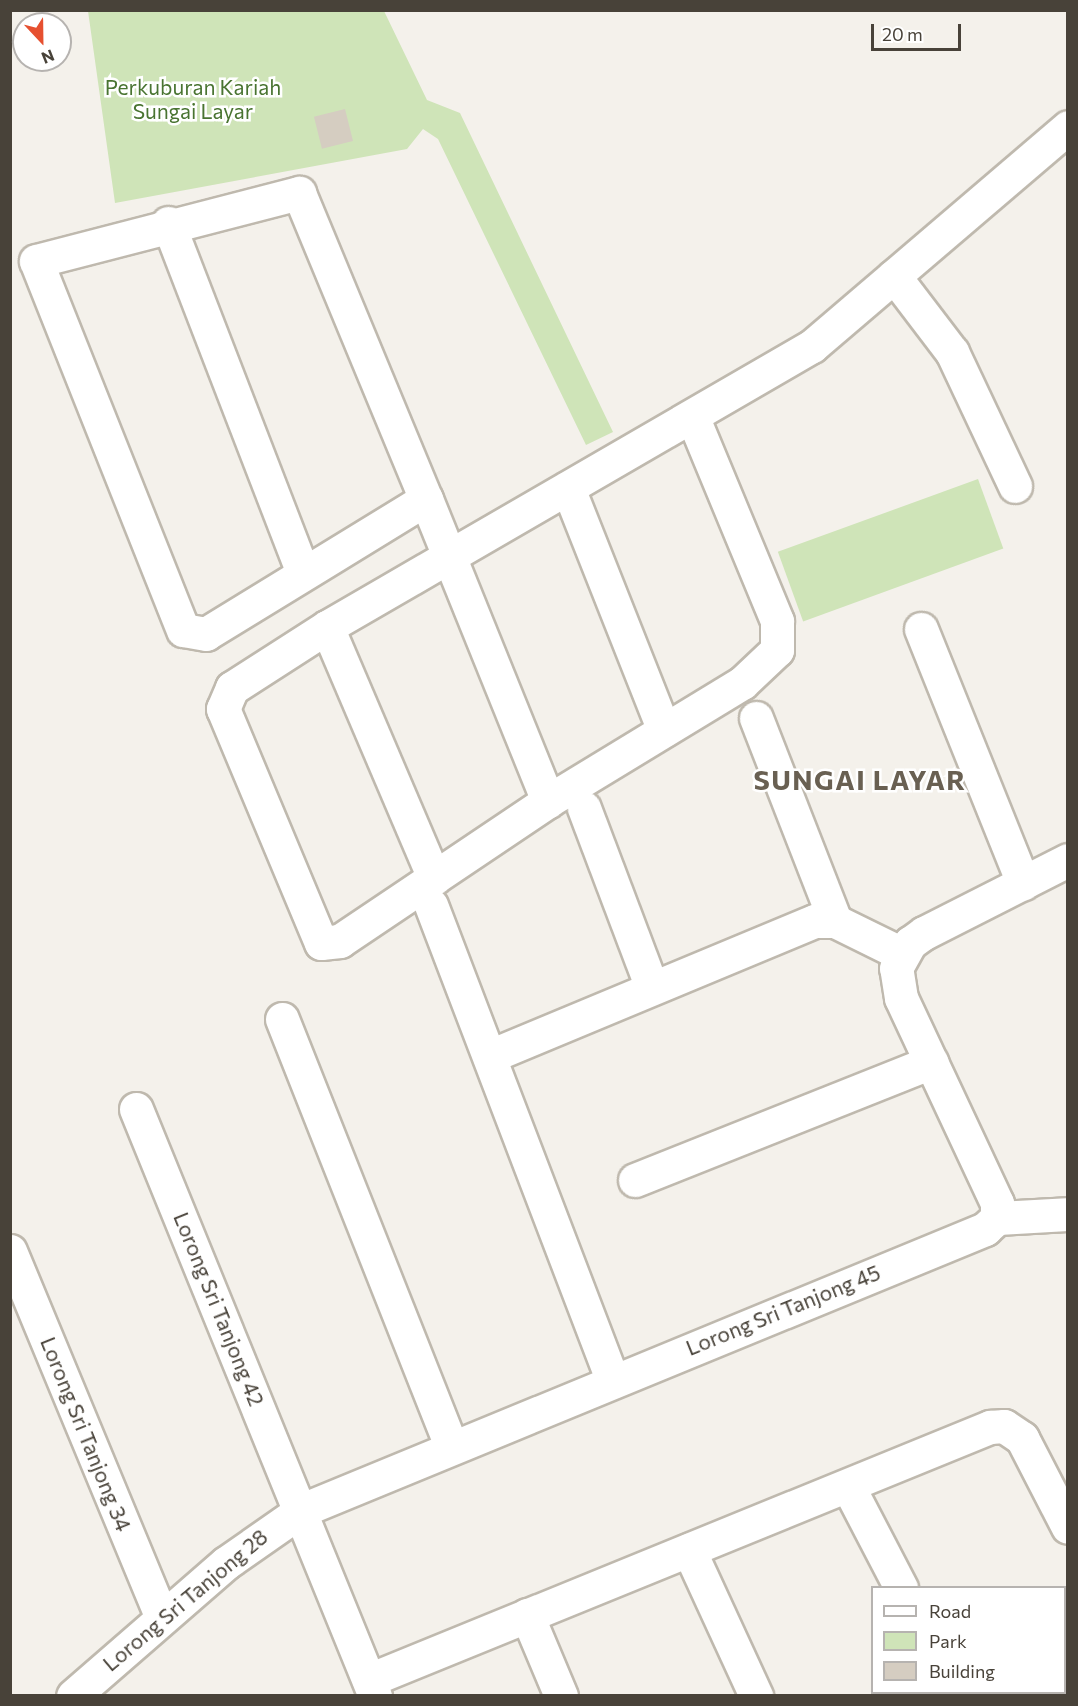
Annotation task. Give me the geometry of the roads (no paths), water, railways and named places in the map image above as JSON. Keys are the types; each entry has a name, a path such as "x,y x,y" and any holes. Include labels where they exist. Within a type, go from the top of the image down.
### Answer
{"street":[{"path":"693,418 781,636 766,664 548,801 433,891 340,941 321,943 315,935 223,710 232,688 327,627 693,418 812,345 1068,127"},
{"path":"426,499 303,572 206,634 183,630 36,266 40,258 168,223 299,193 426,499 450,557 548,801"},
{"path":"168,223 303,572"},
{"path":"894,276 957,361 1015,486"},
{"path":"568,488 664,730"},
{"path":"327,627 433,891 490,1056 612,1379"},
{"path":"921,629 1023,883"},
{"path":"756,718 834,921"},
{"path":"584,808 652,988"},
{"path":"1068,860 924,933 902,954 896,982 993,1192 997,1218 1068,1214"},
{"path":"490,1056 794,927 834,921 902,954"},
{"path":"282,1019 451,1446"},
{"path":"635,1180 931,1062"},
{"name":"Lorong Sri Tanjong 42","path":"136,1108 302,1510 372,1688"},
{"name":"Lorong Sri Tanjong 45","path":"302,1510 612,1379 985,1229 997,1218"},
{"name":"Lorong Sri Tanjong 34","path":"10,1251 162,1618"},
{"path":"372,1688 527,1616 990,1427 1004,1426 1028,1446 1068,1527"},
{"path":"848,1486 900,1586"},
{"name":"Lorong Sri Tanjong 28","path":"73,1695 267,1531 302,1510"},
{"path":"689,1550 756,1695"},
{"path":"527,1616 561,1695"}],"district":[{"name":"SUNGAI LAYAR","path":"860,780"}],"park label":[{"name":"Perkuburan Kariah Sungai Layar","path":"193,99"}]}
